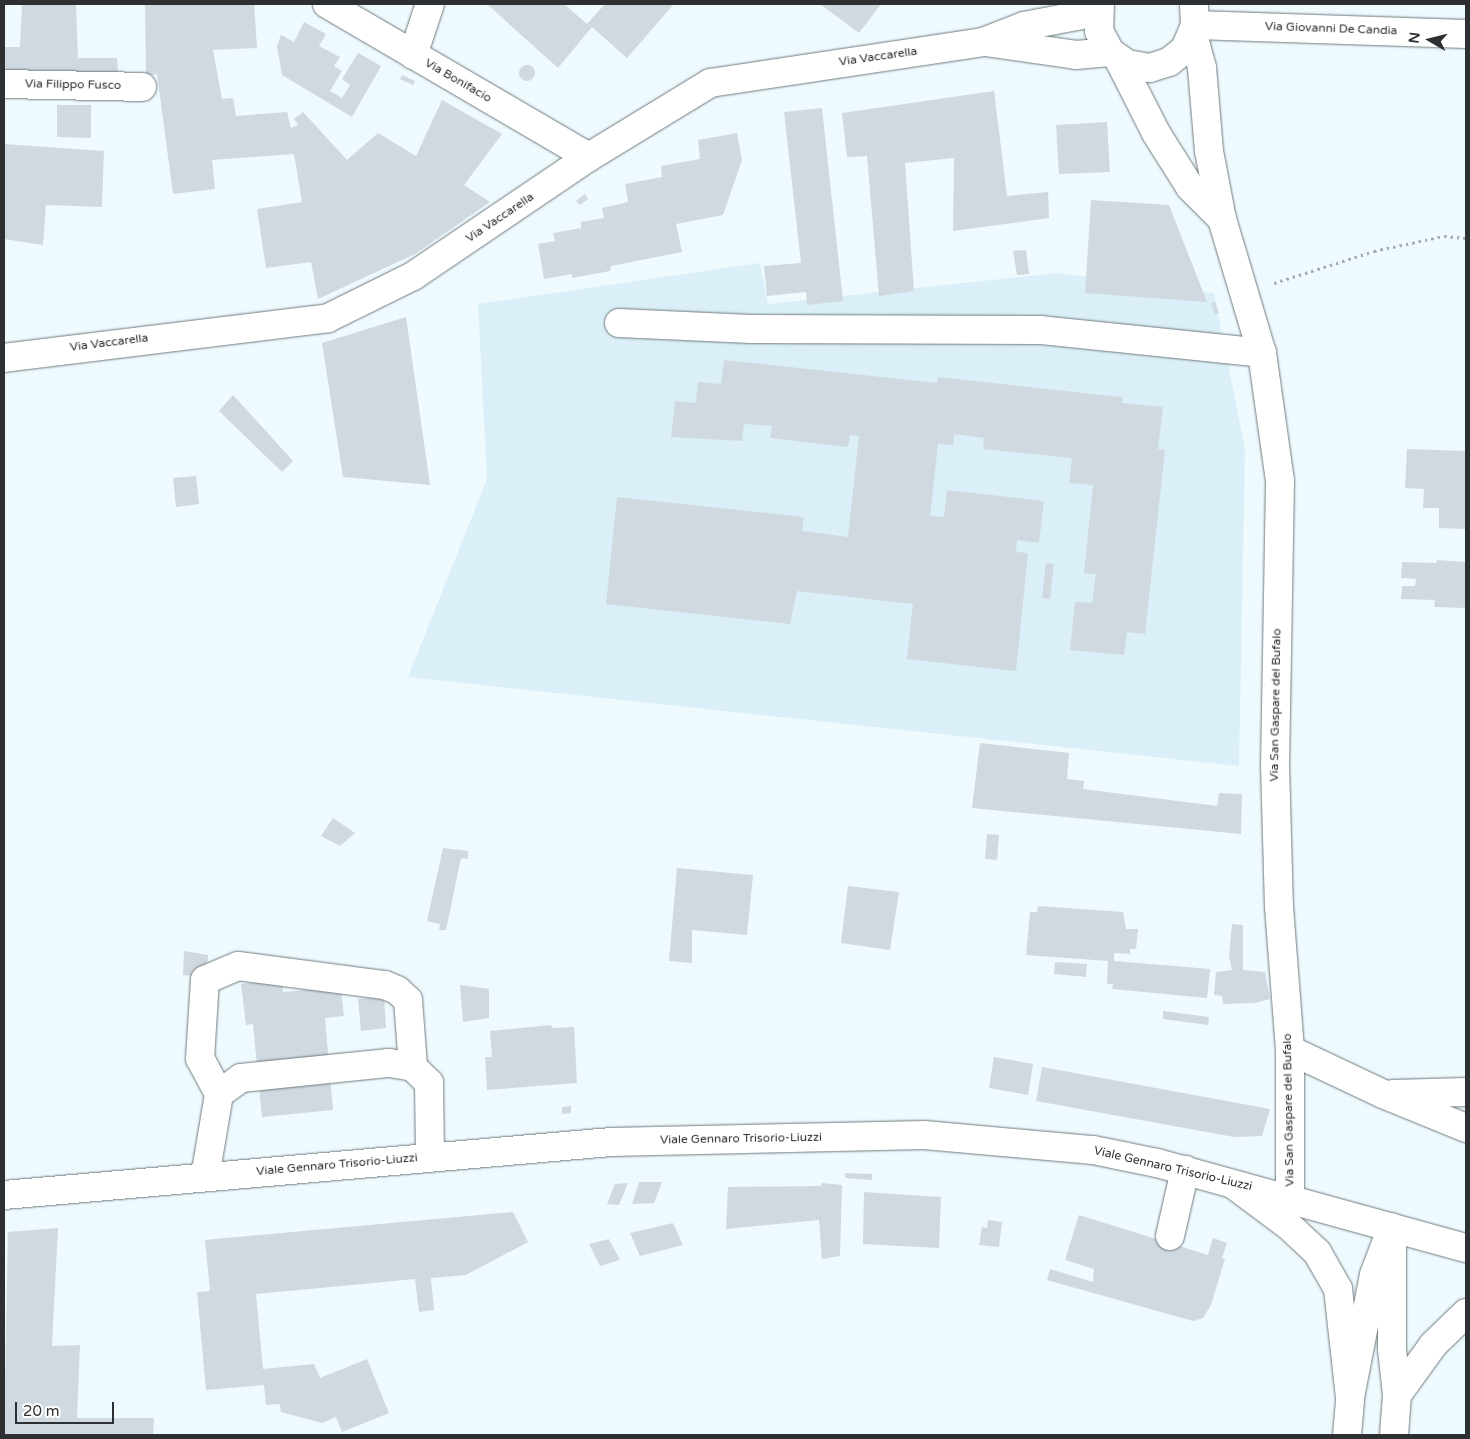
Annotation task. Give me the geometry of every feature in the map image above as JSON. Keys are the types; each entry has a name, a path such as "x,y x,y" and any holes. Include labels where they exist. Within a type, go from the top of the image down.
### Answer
{"street":[{"name":"Via Bonifacio","path":"326,4 589,157"},
{"path":"413,55 430,4"},
{"path":"983,42 1027,4"},
{"name":"Via Vaccarella","path":"4,358 328,318 413,276 589,157 710,83 983,42 1024,26 1094,7"},
{"name":"Via San Gaspare del Bufalo","path":"1094,7 1099,31 1115,56 1156,133 1190,187 1222,219"},
{"name":"Via Vaccarella","path":"983,42 1076,55 1115,56 1136,66 1160,66 1179,55 1194,21"},
{"name":"Via San Gaspare del Bufalo","path":"1194,21 1202,68 1209,151 1222,219 1262,353 1280,480 1275,765 1279,907 1290,1050 1290,1198"},
{"name":"Via Giovanni De Candia","path":"1194,21 1466,34"},
{"name":"Via Filippo Fusco","path":"4,84 142,87"},
{"path":"619,323 751,329 1041,330 1262,353"},
{"path":"205,1177 219,1094 200,1059 204,980 238,966 385,985 397,990 408,1000 413,1066 429,1083 430,1157"},
{"path":"1290,1050 1383,1094 1466,1128"},
{"path":"219,1094 241,1078 389,1063 413,1066"},
{"path":"1383,1094 1466,1092"},
{"name":"Viale Gennaro Trisorio-Liuzzi","path":"4,1195 611,1142 924,1134 1093,1150 1185,1170 1466,1248"},
{"path":"1170,1236 1185,1170"},
{"path":"1230,1182 1290,1226 1318,1252 1338,1289 1350,1397"},
{"path":"1347,1435 1350,1397 1374,1275 1392,1227"},
{"path":"1392,1227 1392,1349 1396,1395 1394,1435"},
{"path":"1396,1395 1433,1345 1466,1313"}],"path":[{"path":"1244,292 1374,251 1444,236 1466,238"}],"shaded area":[{"path":"760,263 768,304 1057,273 1214,293 1245,450 1239,766 408,677 487,479 478,304"}],"building":[{"path":"22,4 76,4 78,58 117,58 118,74 4,75 4,47 20,47"},
{"path":"145,4 254,4 257,48 213,50 222,99 233,98 236,116 287,112 291,128 298,125 294,119 303,112 347,160 378,133 416,156 442,100 502,134 464,185 490,202 415,254 318,299 311,262 266,268 257,209 302,202 294,154 212,160 215,189 173,194 157,74 146,76"},
{"path":"487,4 564,4 587,24 605,4 674,4 627,58 592,27 558,68"},
{"path":"820,4 881,4 859,33"},
{"path":"304,22 326,34 319,46 340,57 334,66 342,71 330,91 342,98 350,85 342,79 358,53 381,66 352,117 282,75 277,46 281,35 294,42"},
{"path":"524,65 530,65 535,70 533,79 524,81 519,76 519,70"},
{"path":"402,75 415,81 413,85 400,79"},
{"path":"994,91 1007,196 1048,192 1049,218 953,231 954,158 905,163 914,291 879,296 867,156 847,157 842,113"},
{"path":"57,105 91,105 91,138 57,137"},
{"path":"822,108 843,301 807,305 806,292 767,296 764,266 801,263 784,112"},
{"path":"1107,122 1110,172 1059,174 1056,125"},
{"path":"737,133 742,160 723,215 676,224 682,252 611,266 610,271 572,278 572,274 544,279 538,244 555,241 553,233 581,228 581,222 604,218 602,208 628,202 625,184 662,177 661,166 700,159 698,140"},
{"path":"4,144 104,151 102,207 46,205 43,245 4,239"},
{"path":"585,194 588,199 580,205 576,201"},
{"path":"1091,200 1169,205 1207,302 1085,293"},
{"path":"1026,250 1029,274 1017,275 1013,251"},
{"path":"1215,302 1219,313 1215,314 1211,304"},
{"path":"406,317 430,485 343,477 322,343"},
{"path":"724,360 937,383 938,377 1122,397 1122,403 1163,407 1158,449 1165,450 1145,634 1127,632 1124,655 1070,650 1075,602 1092,603 1096,574 1084,573 1093,485 1069,483 1072,458 983,449 984,438 954,434 953,445 938,444 930,516 944,517 947,490 1044,501 1039,543 1017,540 1016,552 1028,553 1016,671 907,659 913,604 797,591 790,624 606,604 617,497 804,517 802,531 848,537 859,436 850,435 848,447 770,438 772,426 744,424 742,441 671,437 675,401 696,403 698,382 721,384"},
{"path":"233,395 293,461 282,472 219,411"},
{"path":"1407,449 1466,451 1466,529 1439,528 1439,508 1423,508 1424,489 1405,488"},
{"path":"196,476 199,504 176,507 173,478"},
{"path":"1437,560 1466,562 1466,608 1434,607 1435,600 1401,599 1402,586 1415,586 1416,579 1401,578 1402,562 1436,563"},
{"path":"1046,563 1054,564 1050,599 1042,598"},
{"path":"980,743 1069,753 1067,779 1084,781 1083,789 1217,806 1219,793 1242,794 1241,834 972,808"},
{"path":"333,818 355,833 340,846 321,836"},
{"path":"987,834 999,835 997,860 985,859"},
{"path":"443,848 468,851 468,859 461,858 446,930 439,930 440,924 427,921"},
{"path":"677,868 753,875 747,935 692,930 692,963 669,961"},
{"path":"848,886 899,892 890,950 841,943"},
{"path":"1038,906 1123,912 1126,929 1138,929 1136,949 1130,949 1130,954 1114,953 1114,961 1210,969 1207,998 1112,989 1113,984 1107,984 1108,961 1026,955 1030,912 1037,912"},
{"path":"1232,924 1243,925 1243,970 1265,972 1270,999 1255,1003 1223,1004 1222,996 1214,995 1216,972 1232,970 1229,956"},
{"path":"184,951 208,955 207,967 193,976 183,975"},
{"path":"1055,962 1087,964 1086,977 1054,974"},
{"path":"282,980 283,992 332,988 341,991 344,1016 325,1018 333,1110 262,1117 253,1024 246,1025 241,984"},
{"path":"460,985 489,989 489,1018 463,1022"},
{"path":"384,997 386,1028 361,1031 358,999"},
{"path":"1163,1011 1209,1017 1208,1025 1163,1019"},
{"path":"551,1025 552,1028 574,1027 577,1083 487,1090 485,1057 492,1057 490,1031"},
{"path":"994,1057 1033,1064 1028,1095 989,1088"},
{"path":"1042,1067 1270,1109 1262,1136 1234,1137 1036,1101"},
{"path":"571,1106 571,1113 562,1114 562,1107"},
{"path":"845,1173 872,1174 872,1180 845,1178"},
{"path":"639,1182 662,1182 654,1203 632,1204"},
{"path":"628,1183 619,1205 607,1204 615,1184"},
{"path":"822,1183 842,1185 840,1256 822,1259 819,1220 726,1229 728,1187 821,1186"},
{"path":"864,1192 941,1197 939,1248 863,1244"},
{"path":"513,1212 528,1242 466,1275 431,1278 434,1310 419,1312 415,1279 256,1294 263,1369 314,1364 320,1378 367,1359 389,1413 342,1432 336,1417 322,1423 281,1412 280,1404 266,1405 264,1385 206,1390 197,1292 210,1291 205,1240"},
{"path":"1079,1215 1208,1255 1213,1238 1227,1243 1222,1258 1225,1259 1211,1305 1203,1318 1193,1321 1047,1280 1050,1269 1093,1282 1094,1269 1065,1260"},
{"path":"988,1220 1002,1222 999,1247 979,1245 982,1227 987,1228"},
{"path":"673,1223 683,1245 640,1256 630,1233"},
{"path":"58,1228 52,1346 80,1345 77,1418 154,1418 153,1435 4,1435 8,1232"},
{"path":"609,1239 620,1260 600,1266 589,1244"}]}
